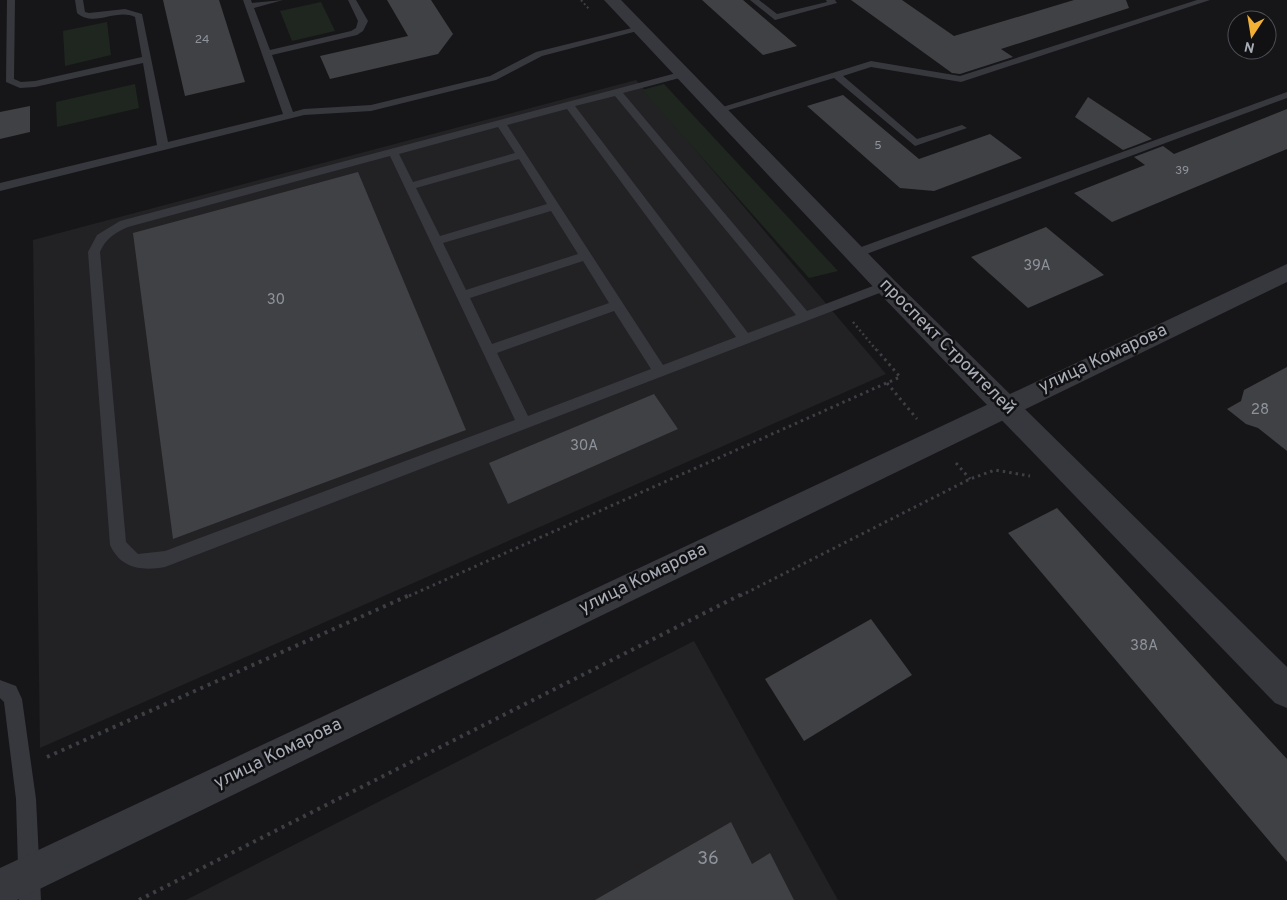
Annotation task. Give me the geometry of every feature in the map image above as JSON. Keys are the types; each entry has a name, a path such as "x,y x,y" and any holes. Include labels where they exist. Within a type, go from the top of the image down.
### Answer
{"street":[{"name":"проспект Строителей","path":"612,0 857,253 886,286 1287,691"},
{"name":"улица Комарова","path":"0,888 30,887 1005,406 1287,272"}],"lane":[{"path":"0,1 7,0"},
{"path":"11,0 10,80 15,84 35,84 147,60"},
{"path":"79,0 81,13 84,15 94,16 126,12 139,16 163,146"},
{"path":"278,0 248,3 288,116"},
{"path":"266,54 354,33 360,29 363,21 352,0"},
{"path":"754,0 774,17 833,3 830,0"},
{"path":"718,110 872,64 961,79 1206,0"},
{"path":"0,187 288,116 324,110 370,108 492,78 539,54 640,29"},
{"path":"684,74 124,224 103,236 96,245 94,252 118,545 127,557 137,562 150,563 165,559 886,286"},
{"path":"836,75 915,143 962,128"},
{"path":"617,92 805,317"},
{"path":"857,253 1287,94"},
{"path":"569,105 745,339"},
{"path":"501,123 660,372"},
{"path":"393,152 524,423"},
{"path":"410,186 521,155"},
{"path":"436,242 554,206"},
{"path":"463,296 586,256"},
{"path":"489,350 618,305"},
{"path":"0,689 9,693 13,699 24,767 30,887"}],"path":[{"path":"24,767 900,377 838,304"},
{"path":"138,900 970,479 995,470 1026,474 1034,478"}],"shaded area":[{"path":"321,2 335,31 292,41 280,11"},
{"path":"107,22 111,55 65,66 63,31"},
{"path":"636,80 886,374 40,748 33,240"},
{"path":"135,84 139,108 57,127 56,102"},
{"path":"664,84 838,271 809,278 642,90"},
{"path":"694,641 838,900 186,900"}],"building":[{"path":"163,0 219,0 245,82 185,96"},
{"path":"387,0 431,0 453,34 438,54 330,79 320,56 408,36"},
{"path":"702,0 743,0 797,46 763,55"},
{"path":"851,0 902,0 954,36 1074,0 1126,0 1129,8 1001,49 1013,57 960,74 952,73"},
{"path":"843,95 919,159 990,134 1022,158 934,191 900,188 807,106"},
{"path":"1088,97 1152,139 1123,150 1075,117"},
{"path":"30,106 30,132 0,139 0,112"},
{"path":"1287,109 1287,149 1112,222 1074,193 1145,165 1134,157 1163,146 1174,154"},
{"path":"358,172 466,430 173,539 133,233"},
{"path":"1046,227 1104,275 1028,308 971,257"},
{"path":"1287,367 1287,451 1258,428 1246,424 1227,409 1241,401 1244,390"},
{"path":"654,394 678,429 508,504 489,463"},
{"path":"1057,508 1287,759 1287,862 1008,533"},
{"path":"871,619 912,675 804,741 765,679"},
{"path":"731,822 752,864 770,853 794,900 595,900"}]}
